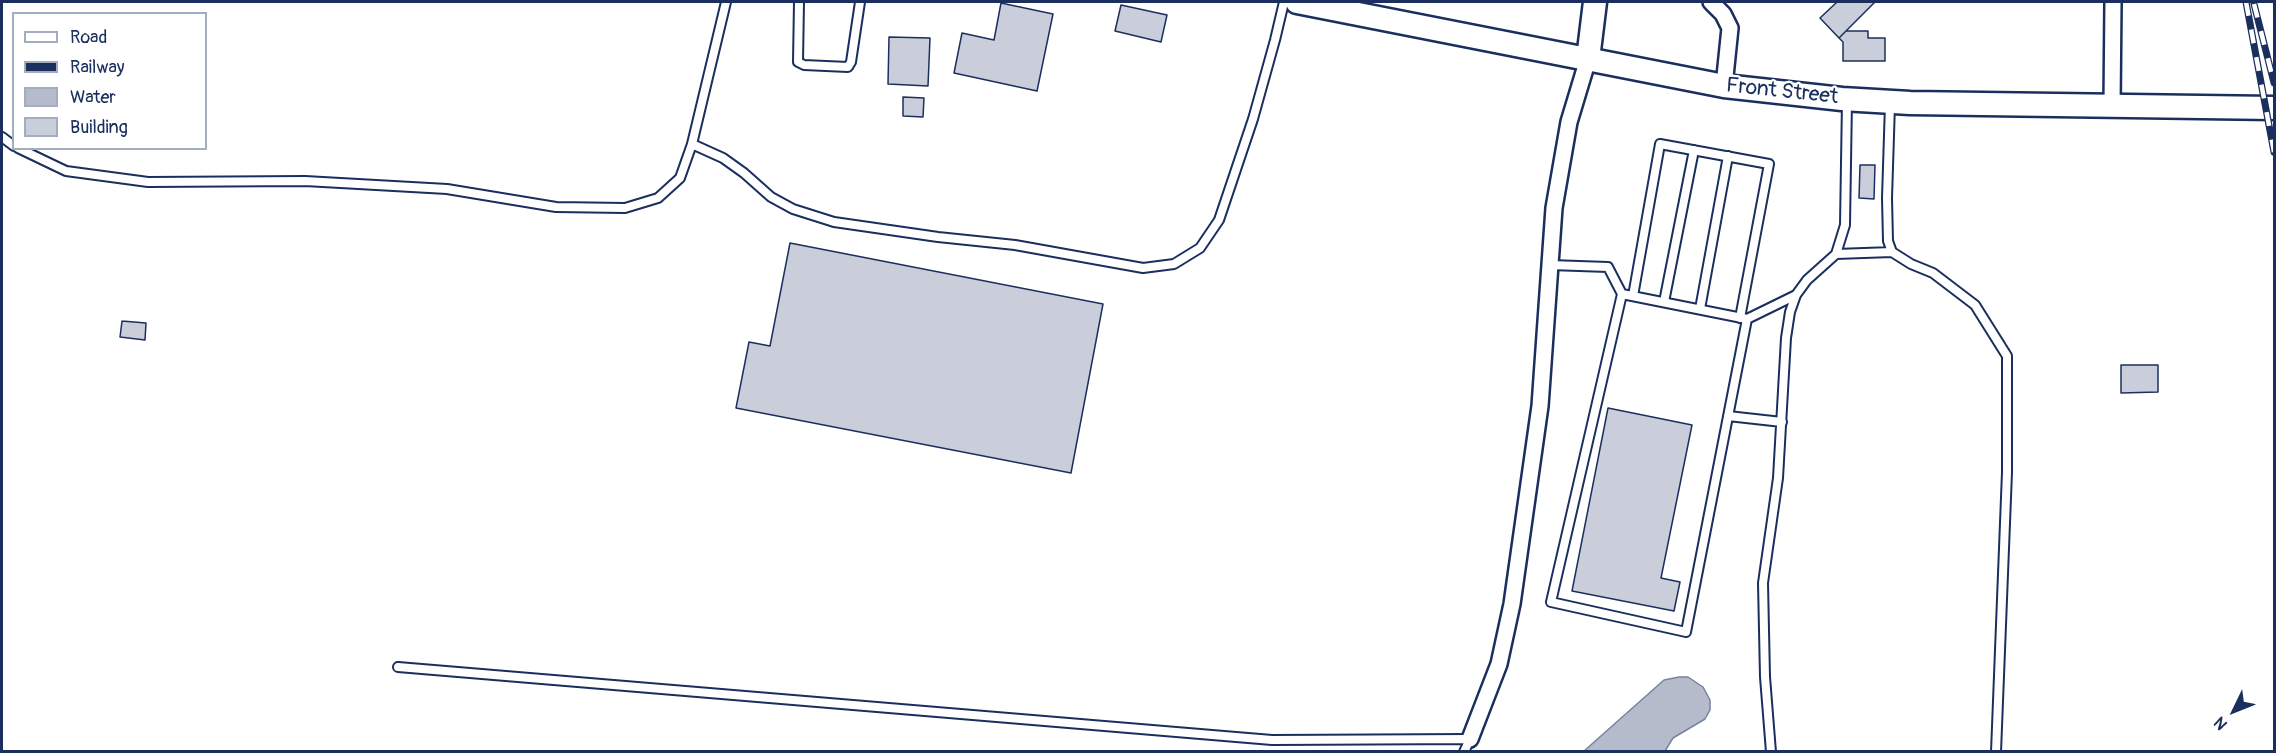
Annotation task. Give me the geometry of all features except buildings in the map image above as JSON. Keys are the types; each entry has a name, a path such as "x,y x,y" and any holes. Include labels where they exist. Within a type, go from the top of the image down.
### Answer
{"street":[{"name":"Front Street","path":"1297,2 1724,86 1890,102 2274,108"},
{"path":"1467,745 1498,664 1512,604 1540,406 1554,208 1569,122 1588,59 1594,2"},
{"path":"1711,2 1723,14 1730,28 1724,86"},
{"path":"2112,106 2114,2"}],"lane":[{"path":"22,150 66,171 148,182 304,181 447,189 556,207 625,208 658,198 680,178 692,144 726,2"},
{"path":"799,2 798,62 804,65 848,67 851,62 860,2"},
{"path":"692,144 723,158 771,197 793,209 834,222 1015,245 1143,268 1174,264 1200,248 1219,220 1253,119 1284,2"},
{"path":"1771,752 1765,677 1763,583 1778,478 1786,338 1790,312 1796,296 1807,280 1836,254 1845,225 1847,99"},
{"path":"1890,102 1887,198 1888,241 1892,252"},
{"path":"1550,265 1608,267 1622,294 1551,602 1686,632 1728,416 1769,164 1660,144 1633,296"},
{"path":"1664,302 1694,150"},
{"path":"1700,309 1728,156"},
{"path":"1836,254 1892,252 1911,264 1933,273 1975,305 2007,356 2007,472 1996,752"},
{"path":"1622,294 1744,318 1796,296"},
{"path":"1728,416 1782,422"},
{"path":"398,666 1272,740 1467,745"}],"water":[{"path":"1688,677 1703,687 1710,700 1710,710 1705,719 1673,738 1665,751 1584,751 1664,680"}],"railway":[{"path":"2246,2 2274,152"},
{"path":"2254,4 2274,83"}]}
